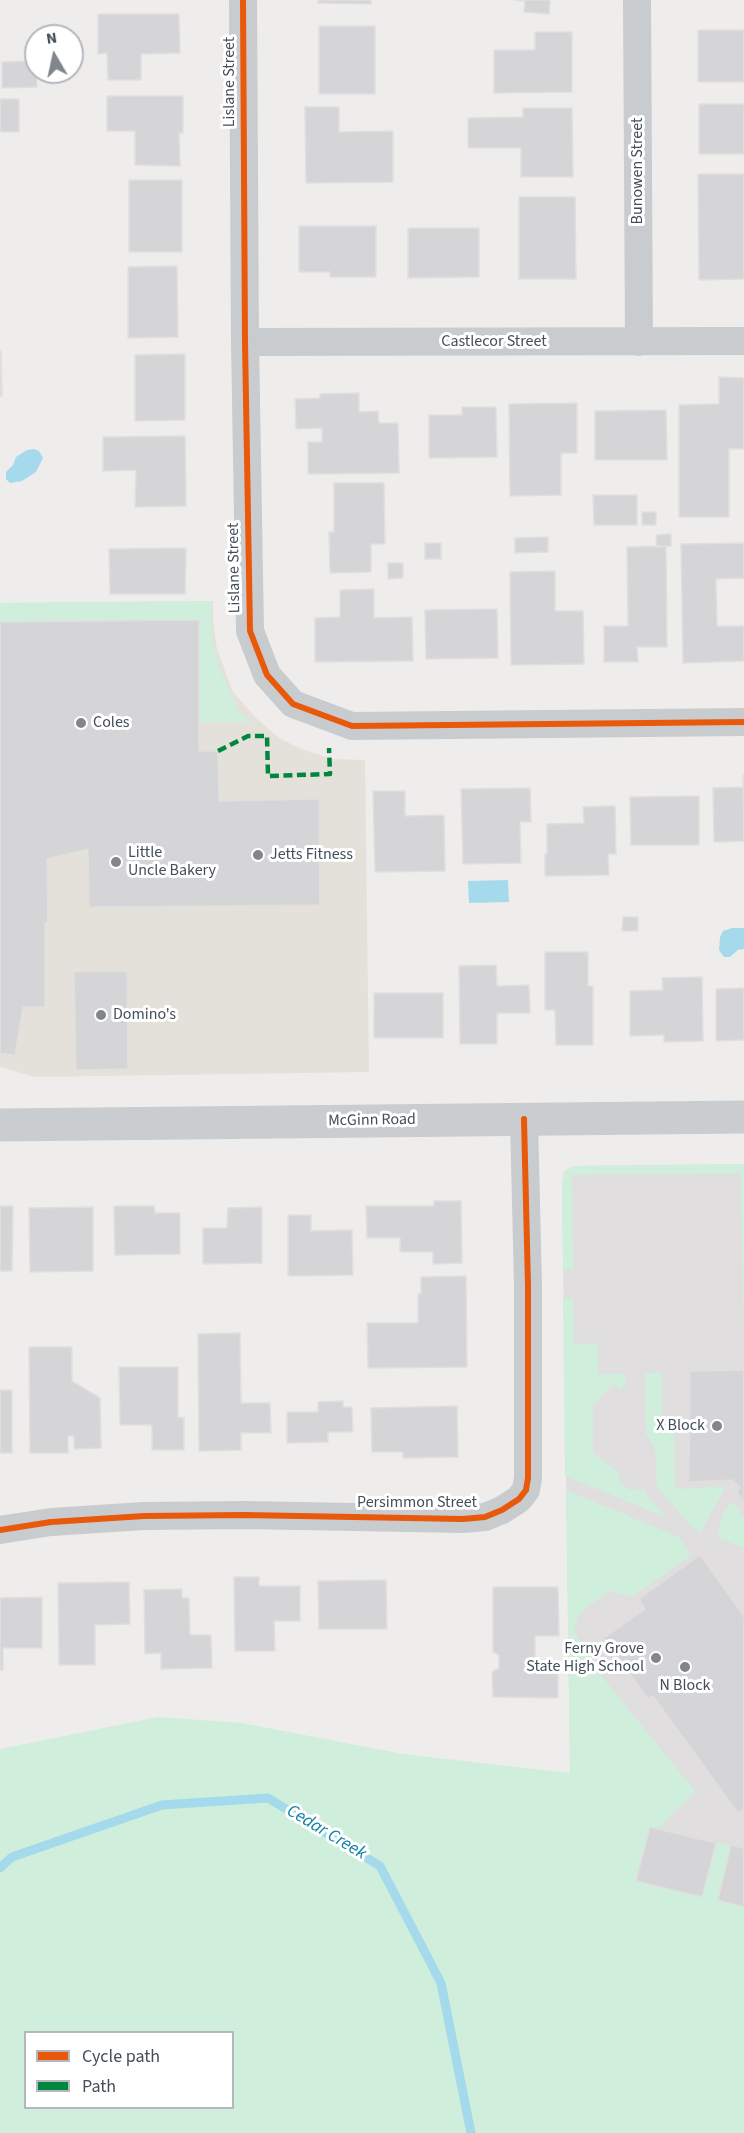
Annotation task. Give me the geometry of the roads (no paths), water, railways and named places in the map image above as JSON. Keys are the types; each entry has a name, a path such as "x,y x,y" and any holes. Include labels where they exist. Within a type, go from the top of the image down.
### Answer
{"street":[{"name":"Lislane Street","path":"243,0 250,631 267,675 293,704 352,726 744,722"},
{"name":"Bunowen Street","path":"637,0 639,342"},
{"name":"Castlecor Street","path":"245,342 744,341"},
{"name":"McGinn Road","path":"0,1125 744,1117"},
{"name":"Persimmon Street","path":"0,1530 51,1522 144,1516 244,1515 463,1519 485,1517 519,1499 526,1490 528,1478 528,1286 524,1119"}],"water":[{"path":"27,450 39,451 43,458 36,472 22,481 10,483 6,479 6,472 13,465 16,457"},
{"path":"508,880 509,902 469,903 468,881"},
{"path":"744,928 744,949 738,950 730,957 724,957 719,950 720,937 723,931"}],"waterway":[{"name":"Cedar Creek","path":"0,1868 12,1857 162,1805 268,1798 380,1866 441,1983 471,2133"}],"place":[{"name":"Coles","path":"81,723"},
{"name":"Jetts Fitness","path":"258,855"},
{"name":"Little Uncle Bakery","path":"116,862"},
{"name":"Domino's","path":"101,1015"},
{"name":"X Block","path":"717,1426"},
{"name":"Ferny Grove State High School","path":"656,1658"},
{"name":"N Block","path":"685,1667"}]}
